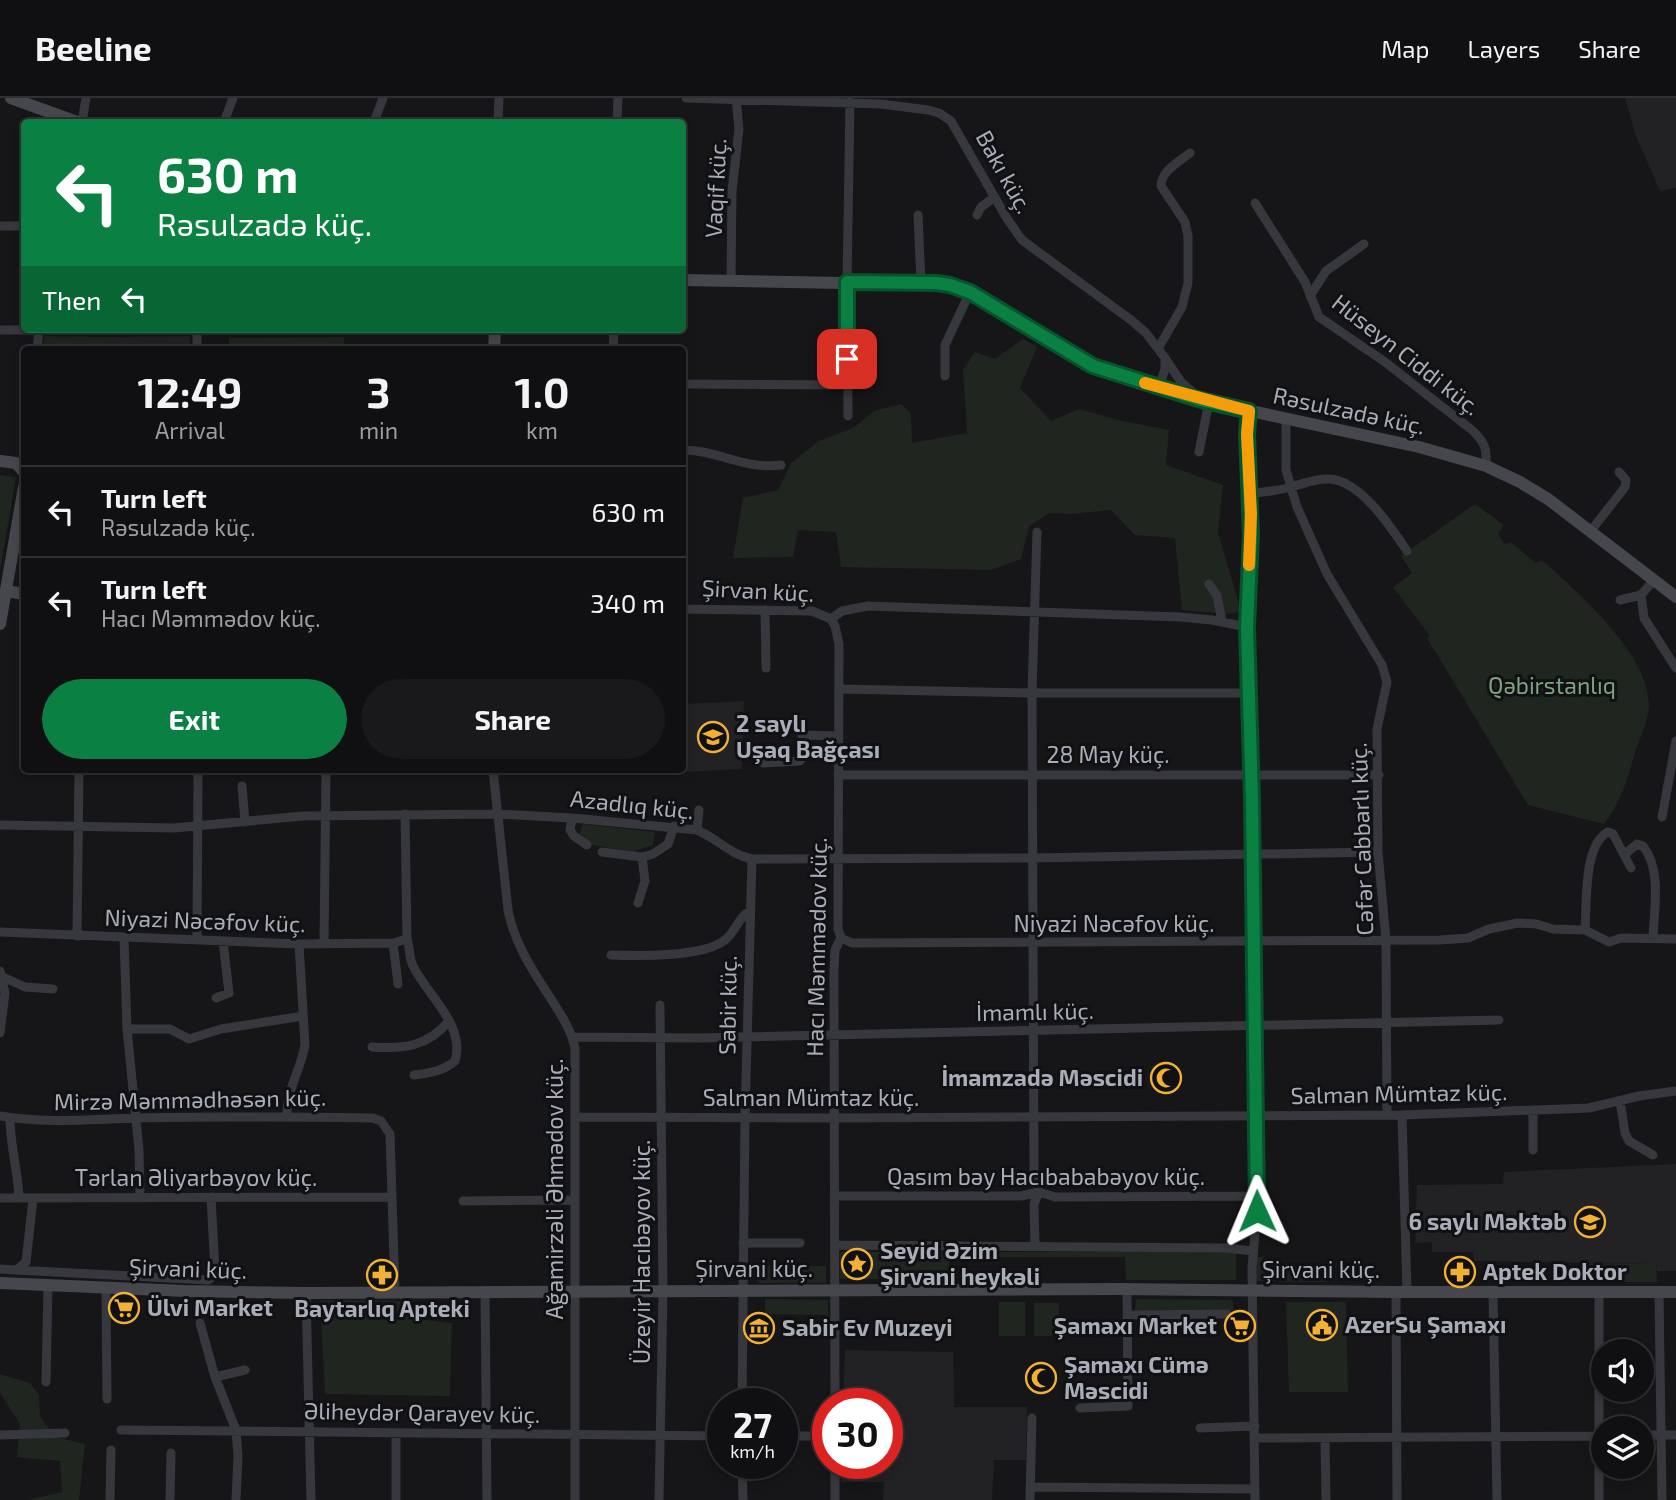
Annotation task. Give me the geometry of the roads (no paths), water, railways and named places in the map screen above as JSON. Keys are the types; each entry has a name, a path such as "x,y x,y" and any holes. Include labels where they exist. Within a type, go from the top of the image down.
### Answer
{"main road":[{"path":"11,98 70,119"},
{"name":"Rəsulzadə küç.","path":"686,279 950,285 970,292 1081,361 1111,374 1205,401 1419,447 1486,466 1532,489 1676,597"},
{"path":"0,461 21,466"},
{"path":"0,624 21,504"},
{"path":"6,591 21,594"},
{"name":"Şirvani küç.","path":"0,1283 306,1293 1127,1289 1676,1292"}],"street":[{"path":"80,119 86,98"},
{"path":"224,119 233,98"},
{"path":"375,119 383,98"},
{"path":"498,119 499,98"},
{"path":"617,119 618,98"},
{"name":"Bakı küç.","path":"686,98 850,102 907,106 945,116 957,128 1022,240 1130,320 1159,347 1181,382 1205,401"},
{"name":"Vaqif küç.","path":"731,280 732,191 739,129 736,98"},
{"path":"848,416 850,102"},
{"path":"1159,347 1182,307 1188,283 1188,236 1185,222 1161,186 1161,180 1163,175 1190,153"},
{"path":"977,215 981,207 995,197"},
{"name":"Hüseyn Ciddi küç.","path":"1255,203 1299,273 1319,317 1385,362 1472,430 1484,441 1487,450 1486,466"},
{"path":"918,215 921,283"},
{"path":"0,226 21,226"},
{"path":"1310,296 1326,271 1364,244"},
{"path":"945,376 944,345 970,292"},
{"path":"0,330 21,330"},
{"path":"1159,387 1165,369 1165,358"},
{"path":"686,384 848,386"},
{"path":"1199,453 1205,401"},
{"path":"1249,411 1247,434 1251,534 1247,627 1252,773 1257,1196 1252,1251 1255,1500"},
{"name":"Cəfər Cabbarlı küç.","path":"1286,419 1285,457 1290,488 1306,531 1327,574 1378,658 1385,675 1387,689 1377,729 1378,852 1386,940 1387,1114"},
{"path":"686,450 714,453 732,461 755,466 781,465"},
{"path":"1590,532 1625,487 1626,480 1619,472"},
{"path":"1250,494 1290,488 1323,479 1348,484 1383,518 1407,551"},
{"path":"1035,1246 1034,1204 1039,1192 1034,1176 1032,693 1037,532"},
{"path":"1620,600 1641,595 1654,580"},
{"path":"1209,584 1217,596 1222,621"},
{"path":"1641,595 1644,618 1676,668"},
{"path":"831,619 842,611 868,606 1180,617 1222,621 1247,627"},
{"name":"Şirvan küç.","path":"686,608 811,611 831,619"},
{"path":"765,610 766,668"},
{"name":"Hacı Məmmədov küç.","path":"831,619 839,644 838,929 841,938 834,960 835,1388"},
{"path":"839,689 1032,693 1250,693"},
{"path":"763,763 800,761 802,721"},
{"path":"802,735 838,736"},
{"path":"1662,817 1676,741"},
{"path":"77,936 79,773"},
{"path":"197,940 198,773"},
{"path":"324,943 327,773"},
{"name":"Ağamirzəli Əhmədov küç.","path":"493,773 508,910 513,929 526,958 572,1037 575,1053 575,1500"},
{"name":"28 May küç.","path":"838,775 1379,775"},
{"path":"242,786 245,822"},
{"path":"696,830 699,810"},
{"path":"405,814 407,939 413,966 448,1022 456,1045 454,1060 440,1070 415,1075"},
{"name":"Azadlıq küç.","path":"0,825 198,827 326,815 497,814 674,826 696,830 714,838 736,854 752,859 1253,856 1378,852"},
{"path":"572,818 570,830 587,845"},
{"path":"603,852 642,858 653,854 668,844 674,826"},
{"path":"1585,930 1593,850 1598,839 1608,832 1617,838 1631,868"},
{"path":"1625,854 1637,845 1643,846 1647,851 1656,884 1653,938"},
{"path":"638,903 645,881 642,858"},
{"name":"Sabir küç.","path":"742,1388 745,1117 752,859"},
{"path":"611,955 647,956 716,946 726,940 750,911"},
{"name":"Niyazi Nəcəfov küç.","path":"841,938 852,943 1034,944 1460,940 1501,925 1518,923 1553,929 1585,930 1609,942 1621,938 1676,939"},
{"name":"Niyazi Nəcəfov küç.","path":"0,932 299,944 393,943 407,939"},
{"path":"124,938 127,1029 136,1118 140,1197"},
{"path":"216,998 229,993 223,941"},
{"path":"393,943 398,984"},
{"path":"287,1116 289,1096 305,1045 299,944"},
{"path":"2,974 25,987 52,989"},
{"path":"0,1033 5,993 2,974"},
{"name":"Üzeyir Hacıbəyov küç.","path":"659,1500 663,1290 660,1005"},
{"path":"127,1029 170,1029 189,1039 221,1029 303,1016"},
{"name":"İmamlı küç.","path":"572,1037 834,1035 1499,1020"},
{"path":"372,1047 413,1046 439,1033 448,1022"},
{"name":"Salman Mümtaz küç.","path":"575,1117 1402,1115 1589,1108 1676,1091"},
{"path":"1620,1101 1625,1133 1629,1141 1653,1155"},
{"path":"1533,1110 1533,1150"},
{"path":"1398,1500 1396,1438 1401,1292 1402,1115"},
{"name":"Mirzə Məmmədhəsən küç.","path":"5,1117 60,1122 287,1116 373,1118 381,1121 390,1134 392,1197"},
{"path":"5,1117 18,1178 19,1198"},
{"name":"Qasım bəy Hacıbababəyov küç.","path":"835,1196 1021,1196 1039,1192 1055,1197 1257,1196"},
{"path":"0,1269 208,1280 213,1278 215,1271 211,1197"},
{"path":"392,1197 395,1292"},
{"name":"Tərlan Əliyarbəyov küç.","path":"0,1198 392,1197"},
{"path":"16,1270 22,1267 28,1257 33,1199"},
{"path":"463,1201 575,1200"},
{"path":"743,1243 800,1243"},
{"path":"835,1245 1226,1248 1252,1251"},
{"path":"46,1382 48,1285"},
{"path":"106,1288 107,1399"},
{"path":"1080,1408 1128,1406 1127,1289"},
{"path":"485,1292 487,1500"},
{"path":"1493,1292 1497,1500"},
{"path":"1599,1292 1601,1416"},
{"path":"1659,1292 1662,1500"},
{"path":"306,1293 311,1500"},
{"path":"1127,1315 1227,1314"},
{"path":"200,1322 215,1377 236,1430 236,1500"},
{"path":"215,1377 245,1370"},
{"path":"1030,1500 1032,1418"},
{"path":"1200,1428 1255,1426"},
{"name":"Əliheydər Qarayev küç.","path":"121,1430 707,1436"},
{"path":"0,1435 65,1433"},
{"path":"396,1434 396,1500"},
{"path":"1654,1435 1676,1435"},
{"path":"1255,1438 1591,1436"},
{"path":"1325,1439 1326,1500"},
{"path":"110,1500 111,1450"},
{"path":"170,1500 171,1453"},
{"path":"742,1479 743,1500"},
{"path":"835,1479 835,1500"},
{"path":"1599,1500 1600,1479"},
{"path":"1030,1487 1255,1489"}],"place":[{"name":"2 saylı Uşaq Bağçası","path":"713,737"},
{"name":"İmamzadə Məscidi","path":"1166,1078"},
{"name":"6 saylı Məktəb","path":"1590,1222"},
{"name":"Seyid Əzim Şirvani heykəli","path":"857,1264"},
{"name":"Aptek Doktor","path":"1460,1272"},
{"name":"Baytarlıq Apteki","path":"382,1275"},
{"name":"Ülvi Market","path":"124,1308"},
{"name":"AzerSu Şamaxı","path":"1322,1325"},
{"name":"Şamaxı Market","path":"1240,1326"},
{"name":"Sabir Ev Muzeyi","path":"759,1328"},
{"name":"Şamaxı Cümə Məscidi","path":"1041,1378"}],"park label":[{"name":"Qəbirstanlıq","path":"1552,686"}]}
